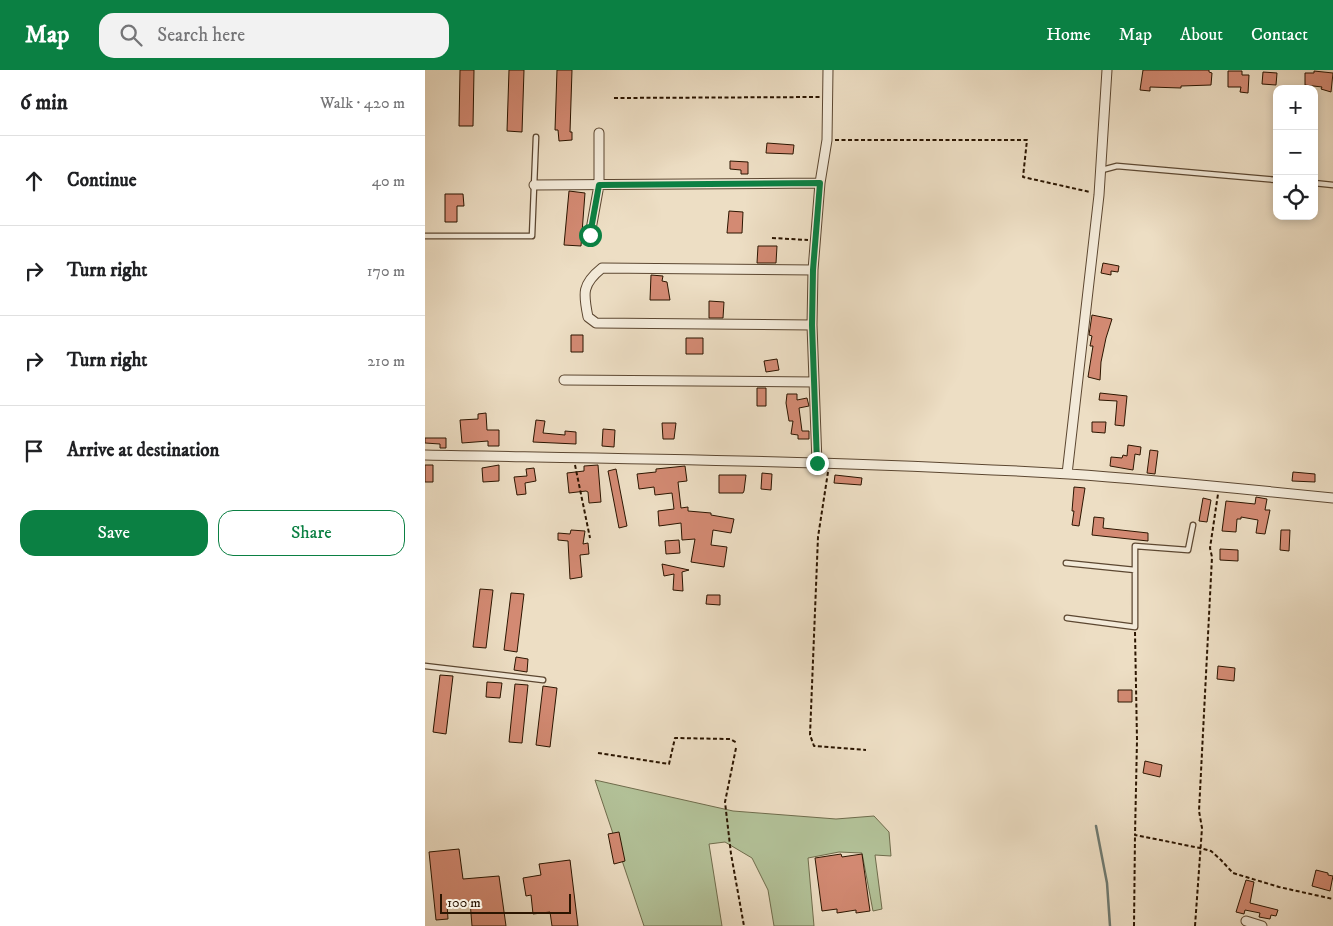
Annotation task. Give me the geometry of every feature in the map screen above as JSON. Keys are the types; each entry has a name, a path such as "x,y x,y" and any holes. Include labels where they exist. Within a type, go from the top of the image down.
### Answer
{"street":[{"path":"817,463 812,325 813,270 820,183 827,140 828,70"},
{"path":"1067,474 1102,170 1107,70"},
{"path":"590,235 599,185 599,133"},
{"path":"534,185 820,183"},
{"path":"812,325 596,324 588,317 584,293 590,277 602,268 813,270"},
{"path":"564,380 814,382"},
{"path":"425,455 829,463 1067,474 1333,498"},
{"path":"1246,921 1262,926"}],"lane":[{"path":"425,236 532,236 537,137"},
{"path":"1102,170 1117,166 1273,180"},
{"path":"1318,183 1333,185"},
{"path":"1067,618 1135,627 1135,546 1188,550 1193,525"},
{"path":"1066,563 1135,570"},
{"path":"425,666 543,680"}],"path":[{"path":"614,98 828,97"},
{"path":"827,140 1027,140 1023,177 1099,195"},
{"path":"772,238 816,240"},
{"path":"574,458 590,538"},
{"path":"829,463 818,537 810,735 813,746 866,750"},
{"path":"1195,926 1202,828 1199,811 1212,557 1210,548 1219,487"},
{"path":"1133,926 1137,740 1135,627"},
{"path":"598,753 669,764 675,738 730,739 737,742"},
{"path":"736,748 725,802 731,854 743,926"},
{"path":"1135,835 1211,851 1233,873 1333,898"}],"green space":[{"path":"595,780 733,811 836,819 874,816 889,832 891,856 875,855 882,909 873,911 862,853 839,852 808,858 814,926 774,926 768,890 752,858 725,842 709,844 722,926 644,926"}],"building":[{"path":"460,70 474,70 473,126 459,126"},
{"path":"509,70 524,70 522,132 507,131"},
{"path":"557,70 572,70 570,132 572,132 572,140 559,141 558,130 555,130"},
{"path":"1143,70 1209,70 1212,73 1211,85 1181,86 1181,88 1150,87 1150,91 1140,90"},
{"path":"1228,71 1242,71 1242,75 1249,75 1248,93 1240,92 1241,87 1228,87"},
{"path":"1314,71 1333,73 1331,92 1321,89 1322,87 1318,85 1305,85 1305,73 1314,73"},
{"path":"1263,72 1277,73 1276,85 1262,84"},
{"path":"767,143 794,145 793,154 766,153"},
{"path":"730,161 748,162 748,174 741,174 741,170 730,169"},
{"path":"569,191 585,193 581,246 564,245"},
{"path":"445,194 463,194 464,206 457,206 457,222 445,222"},
{"path":"729,211 743,212 742,233 727,233"},
{"path":"758,246 777,246 776,263 757,263"},
{"path":"1103,263 1119,266 1118,272 1111,271 1111,275 1101,273"},
{"path":"651,275 663,276 662,281 667,282 670,300 650,300"},
{"path":"709,301 724,302 723,318 709,318"},
{"path":"1092,315 1112,319 1101,362 1100,380 1088,377 1093,346 1090,346 1092,336 1089,335"},
{"path":"571,335 583,335 583,352 571,352"},
{"path":"686,338 703,338 703,354 686,354"},
{"path":"777,359 779,370 766,372 764,361"},
{"path":"757,388 766,388 766,406 757,406"},
{"path":"1100,393 1127,396 1124,426 1115,425 1117,401 1099,400"},
{"path":"787,394 797,394 797,400 807,398 809,406 799,408 802,431 809,431 809,439 798,439 798,435 791,434 793,421 789,421 786,403"},
{"path":"486,413 487,430 499,430 499,446 488,446 488,441 462,443 460,420 478,419 478,414"},
{"path":"536,420 545,421 543,433 565,435 565,431 576,432 576,444 533,442"},
{"path":"1092,422 1106,422 1105,433 1092,432"},
{"path":"662,423 676,423 674,439 663,439"},
{"path":"603,429 615,430 614,447 602,446"},
{"path":"425,438 446,438 446,448 440,448 440,444 425,443"},
{"path":"1128,445 1141,447 1140,455 1135,454 1133,470 1110,466 1111,457 1122,458 1123,455 1127,456"},
{"path":"1150,450 1158,451 1155,474 1147,473"},
{"path":"425,465 433,465 433,482 425,482"},
{"path":"499,465 499,481 483,482 482,468"},
{"path":"598,465 601,502 589,503 588,492 586,491 569,493 567,473 584,471 584,466"},
{"path":"685,466 687,481 678,482 681,508 688,507 688,511 711,513 711,515 734,519 731,533 713,530 711,545 727,547 724,567 691,562 695,539 682,540 681,523 659,526 658,511 674,509 672,493 655,495 654,487 639,489 637,474 656,472 656,469"},
{"path":"534,468 536,481 525,483 526,494 517,495 514,477 527,476 526,469"},
{"path":"616,469 627,526 619,528 608,471"},
{"path":"1293,472 1315,474 1315,482 1292,481"},
{"path":"762,473 772,474 771,490 761,489"},
{"path":"719,475 746,475 743,493 719,493"},
{"path":"835,475 862,478 861,485 834,483"},
{"path":"1074,487 1085,488 1079,526 1072,525"},
{"path":"1256,497 1267,499 1265,510 1270,510 1265,534 1256,533 1258,520 1241,517 1241,519 1237,519 1236,532 1222,531 1226,501 1255,504"},
{"path":"1203,498 1211,500 1207,522 1199,521"},
{"path":"1094,517 1104,518 1103,528 1148,533 1148,541 1092,535"},
{"path":"571,530 585,531 583,544 588,543 589,554 580,555 582,577 570,579 568,541 558,540 558,533 570,534"},
{"path":"1281,530 1290,530 1289,551 1280,550"},
{"path":"679,540 680,553 666,554 665,541"},
{"path":"1220,549 1238,550 1238,561 1220,560"},
{"path":"662,564 689,570 682,572 683,591 673,590 674,574 664,576"},
{"path":"480,589 493,590 486,648 473,647"},
{"path":"511,593 524,594 517,652 504,650"},
{"path":"707,595 720,595 720,605 706,604"},
{"path":"516,657 528,659 527,672 514,670"},
{"path":"1218,666 1235,668 1234,681 1217,679"},
{"path":"440,675 453,676 446,734 433,732"},
{"path":"487,682 502,683 500,698 486,697"},
{"path":"515,684 528,685 522,743 509,742"},
{"path":"543,686 557,688 550,747 536,745"},
{"path":"1118,690 1132,690 1132,702 1118,702"},
{"path":"1145,761 1162,765 1160,777 1143,773"},
{"path":"619,832 625,861 614,864 608,834"},
{"path":"459,849 463,879 499,876 506,926 472,926 470,901 447,904 448,919 436,920 429,852"},
{"path":"841,854 842,857 862,854 870,911 856,913 856,910 837,913 837,909 822,911 815,858"},
{"path":"570,860 578,926 552,926 550,912 533,914 531,895 526,896 523,878 541,875 539,864"},
{"path":"1316,870 1333,876 1330,891 1312,886"},
{"path":"1246,880 1254,882 1250,903 1278,910 1276,916 1271,915 1270,919 1259,917 1260,913 1245,910 1244,914 1236,912"}],"waterway":[{"path":"1096,826 1107,883 1110,926"}],"route":[{"path":"590,235 599,185 820,183 813,270 812,325 817,463"}]}
